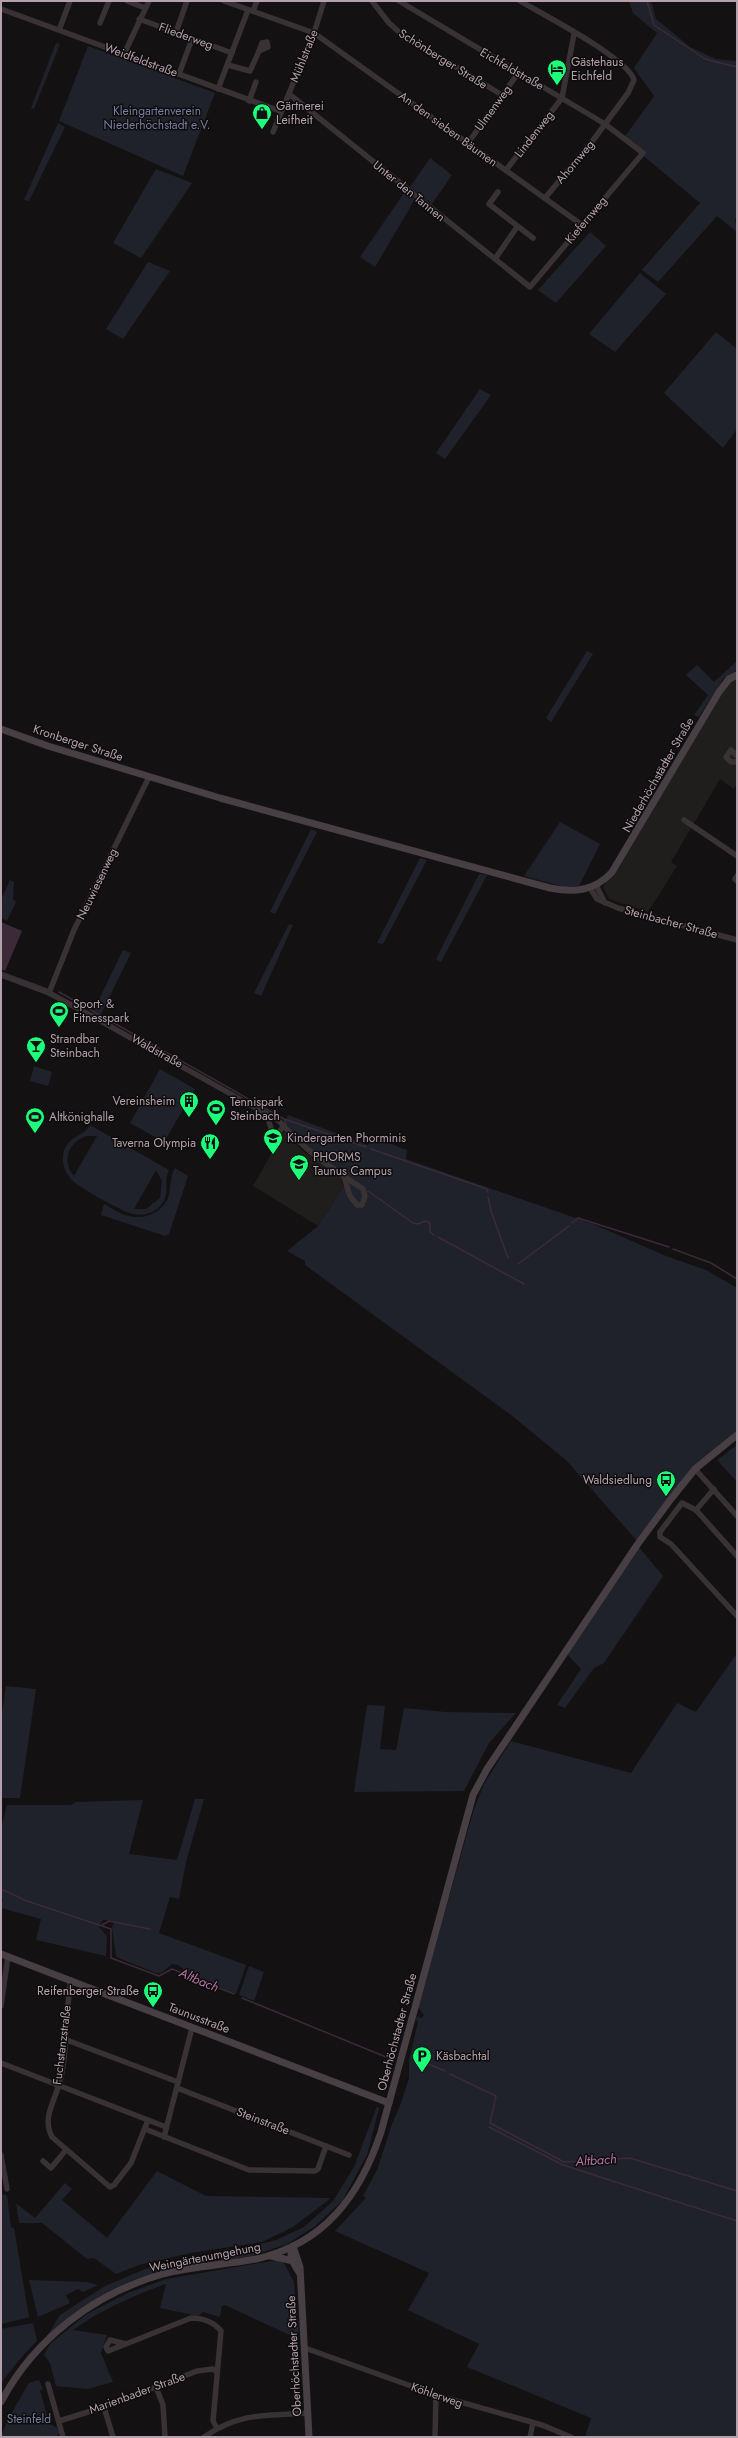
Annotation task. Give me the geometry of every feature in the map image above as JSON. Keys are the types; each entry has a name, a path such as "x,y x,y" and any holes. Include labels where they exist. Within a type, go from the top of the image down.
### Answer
{"street":[{"path":"59,30 70,1"},
{"path":"100,23 109,1"},
{"path":"127,1 145,8"},
{"path":"124,54 139,19 149,1"},
{"path":"176,32 187,1"},
{"name":"An den sieben Bäumen","path":"224,1 314,33 582,225"},
{"path":"218,89 251,10 257,1"},
{"name":"Mühlstraße","path":"273,132 280,111 289,94 314,33 324,1"},
{"name":"Schönberger Straße","path":"372,1 389,23 399,32 502,95"},
{"name":"Eichfeldstraße","path":"399,1 605,124 643,153"},
{"path":"520,1 574,34 562,98"},
{"name":"Weidfeldstraße","path":"1,9 249,101 280,111"},
{"name":"Fliederweg","path":"139,19 232,53"},
{"name":"Ahornweg","path":"545,198 605,124 634,83 633,77 628,71 603,50 574,34"},
{"path":"179,74 192,39"},
{"path":"228,65 250,71 259,51"},
{"name":"Ulmenweg","path":"468,143 519,72"},
{"path":"249,101 256,82"},
{"name":"Unter den Tannen","path":"289,94 530,287"},
{"name":"Lindenweg","path":"506,170 562,98"},
{"name":"Kiefernweg","path":"530,287 643,153"},
{"path":"498,192 488,204 533,238"},
{"path":"495,259 517,227"},
{"name":"Niederhöchstädter Straße","path":"593,887 608,876 617,866 720,692 729,679 737,675"},
{"name":"Kronberger Straße","path":"1,729 48,746 286,817 550,888 571,892 593,887"},
{"path":"737,756 731,750 726,757 731,762 737,762"},
{"name":"Neuwiesenweg","path":"49,993 74,930 150,777"},
{"path":"684,820 737,856"},
{"path":"737,876 735,879 737,880"},
{"name":"Steinbacher Straße","path":"593,887 605,903 618,908 737,940"},
{"name":"Waldstraße","path":"1,975 49,993 280,1121 283,1128 304,1148 363,1189 365,1199 359,1206 351,1200 344,1177"},
{"name":"Waldstraße","path":"266,1113 272,1131 278,1133 283,1128"},
{"name":"Oberhöchstadter Straße","path":"300,2275 290,2251 293,2246 330,2220 355,2191 371,2159 389,2103 473,1795 487,1769 637,1546 695,1469 737,1435"},
{"path":"695,1469 737,1516"},
{"path":"696,1510 714,1489"},
{"path":"737,1556 696,1510 688,1504 682,1504 678,1507 660,1532 660,1537 671,1544 737,1616"},
{"path":"1,2006 4,1955"},
{"name":"Taunusstraße","path":"4,1955 389,2103"},
{"name":"Fuchstanzstraße","path":"71,1980 59,2085 47,2121 52,2137 110,2187 114,2186 131,2163 148,2120"},
{"path":"164,2137 192,2028"},
{"name":"Steinstraße","path":"64,2039 349,2154"},
{"path":"1,2063 166,2127"},
{"path":"144,2129 251,2171 315,2171 318,2169 326,2146"},
{"path":"43,2161 51,2168 66,2150"},
{"path":"1,2155 7,2190"},
{"name":"Oberhöchstadter Straße","path":"293,2246 298,2254 300,2275 309,2437"},
{"name":"Weingärtenumgehung","path":"1,2402 19,2373 40,2347 88,2307 131,2285 177,2271 268,2256 293,2246"},
{"path":"268,2256 293,2261"},
{"path":"126,2344 191,2318 207,2322 221,2331 216,2371 213,2421 217,2428"},
{"name":"Köhlerweg","path":"305,2348 436,2395 533,2423 570,2437"},
{"name":"Marienbader Straße","path":"58,2421 104,2407 197,2371 213,2369 216,2371"},
{"path":"48,2384 63,2437"},
{"path":"156,2387 163,2405 165,2437"},
{"path":"435,2437 436,2395"},
{"path":"104,2407 113,2437"},
{"path":"204,2437 217,2428 244,2417 308,2413"},
{"path":"530,2437 533,2423"}],"shaded area":[{"path":"737,678 737,784 734,789 720,779 671,862 677,866 648,912 609,899 603,887 729,682"},
{"path":"1,922 22,931 5,971 1,969"},
{"name":"PHORMS Taunus Campus","path":"284,1131 303,1151 340,1176 344,1187 318,1226 253,1186"}],"green space":[{"path":"629,1 651,1 656,19 690,47 716,59 737,61 737,217 735,219 737,232 717,216 658,282 642,270 700,203 623,139 654,96 634,68 657,33 633,13"},
{"path":"56,43 60,44 34,109 31,108"},
{"name":"Kleingartenverein Niederhöchstadt e.V.","path":"88,46 215,93 183,176 59,121"},
{"path":"58,123 65,127 29,201 24,200"},
{"path":"430,158 452,175 432,204 410,187"},
{"path":"156,169 192,183 141,258 113,243"},
{"path":"404,193 415,199 375,267 360,257"},
{"path":"590,232 606,246 556,303 538,290"},
{"path":"148,262 170,271 123,339 106,329"},
{"path":"640,273 666,294 615,352 589,334"},
{"path":"716,332 737,349 737,429 723,448 664,393"},
{"path":"480,389 491,395 445,459 436,453"},
{"path":"587,651 593,654 551,722 546,718"},
{"path":"737,661 737,670 723,679 699,717 694,715 708,695 686,675 697,665 714,682"},
{"path":"560,822 600,844 579,886 564,887 524,876"},
{"path":"311,829 317,832 275,914 270,912"},
{"path":"420,858 427,860 383,944 377,943"},
{"path":"479,874 487,875 441,962 436,959"},
{"path":"10,880 14,882 13,899 16,902 7,921 1,918 1,900"},
{"path":"289,924 293,925 261,996 254,993"},
{"path":"123,950 131,953 99,1018 92,1014"},
{"path":"34,1066 52,1072 48,1086 30,1081"},
{"path":"160,1069 195,1089 164,1142 130,1123"},
{"path":"288,1115 368,1145 375,1138 407,1150 406,1159 593,1224 666,1256 706,1270 737,1288 737,1432 692,1468 637,1541 566,1460 511,1415 305,1265 305,1261 287,1251 318,1226 349,1179 300,1143 283,1126"},
{"path":"90,1125 169,1170 166,1180 165,1199 157,1209 143,1215 137,1215 90,1193 70,1178 63,1164 65,1149 71,1140 87,1129","holes":["87,1136 97,1136 74,1176 68,1164 69,1152 76,1142","156,1170 162,1181 160,1198 146,1209 134,1209"]},
{"path":"175,1168 188,1176 169,1234 165,1236 101,1215 104,1204 123,1214 135,1217 148,1216 159,1210 167,1201 171,1178"},
{"path":"737,1445 737,1482 717,1460"},
{"path":"637,1545 663,1576 604,1663 594,1668 565,1708 557,1705 581,1669 565,1652"},
{"path":"735,1656 737,1658 737,2437 585,2437 591,2418 467,2367 479,2344 408,2310 429,2273 335,2231 366,2198 363,2196 377,2170 409,2078 409,2060 418,2022 416,2020 417,2016 422,2018 424,2015 418,2007 474,1809 484,1784 511,1741 631,1773 677,1703 696,1712"},
{"path":"6,1686 36,1689 20,1798 1,1798 1,1721"},
{"path":"367,1705 385,1706 380,1749 396,1750 404,1708 445,1712 516,1713 489,1743 464,1791 354,1792"},
{"path":"195,1799 204,1799 186,1862 179,1899 170,1897 159,1933 246,1965 236,1994 189,1974 178,1965 172,1964 161,1973 156,1973 116,1957 112,1927 115,1921 103,1920 99,1927 107,1936 106,1956 36,1940 41,1919 1,1908 3,1898 1,1897 1,1829 7,1805 71,1805 76,1802 143,1800 129,1854 177,1860"},
{"path":"249,1966 264,1972 254,2001 239,1995"},
{"path":"377,2106 379,2109 367,2155 342,2201 314,2227 287,2244 252,2256 168,2270 131,2281 99,2298 47,2336 60,2315 105,2286 145,2269 226,2253 276,2240 304,2227 333,2201 354,2167"},
{"path":"157,2171 206,2196 331,2198 293,2227 262,2242 191,2253 139,2265 116,2274 94,2258 87,2259 42,2223 19,2223 16,2203 35,2218 65,2183 72,2189 62,2200 107,2238"},
{"path":"1,2194 7,2195 11,2227 14,2228 29,2317 2,2324"},
{"path":"277,2260 284,2263 294,2282 299,2334 296,2338 225,2305 222,2306 220,2317 203,2312 198,2316 160,2308 166,2284 118,2304 84,2322 73,2330 107,2335 101,2353 113,2382 88,2389 56,2386 50,2363 44,2355 50,2344 87,2314 128,2293 166,2279"},
{"path":"29,2280 86,2282 98,2285 83,2292 78,2289 66,2295 70,2303 38,2317"},
{"path":"33,2323 37,2341 25,2353 1,2383 1,2329"},
{"name":"Steinfeld","path":"39,2380 43,2389 40,2390 49,2423 57,2428 59,2433 56,2437 1,2437 7,2421 29,2383"}],"waterway":[{"path":"647,1 654,25 705,59 737,67"},
{"path":"1,972 47,989"},
{"path":"59,992 284,1119 366,1147"},
{"path":"284,1119 286,1125"},
{"path":"371,1149 487,1189 488,1192"},
{"path":"368,1191 413,1223 418,1224 425,1221 430,1223 430,1232 434,1235"},
{"path":"488,1197 491,1211 508,1258"},
{"path":"572,1223 578,1218 669,1247"},
{"path":"518,1264 569,1226"},
{"path":"438,1237 524,1284"},
{"path":"673,1249 711,1263 737,1279"},
{"name":"Altbach","path":"1,1889 27,1901 111,1929 111,1958 159,1976 172,1969 234,1994"},
{"name":"Altbach","path":"102,1925 109,1921 150,1929"},
{"name":"Altbach","path":"242,1998 386,2057"},
{"name":"Altbach","path":"412,2057 445,2071"},
{"name":"Altbach","path":"450,2074 496,2096 490,2123 564,2162 630,2158 737,2191"},
{"path":"489,2127 563,2165 737,2221"}],"place":[{"name":"Gästehaus Eichfeld","path":"557,86"},
{"name":"Gärtnerei Leifheit","path":"262,130"},
{"name":"Sport- & Fitnesspark","path":"59,1028"},
{"name":"Strandbar Steinbach","path":"36,1063"},
{"name":"Vereinsheim","path":"189,1118"},
{"name":"Tennispark Steinbach","path":"216,1126"},
{"name":"Altkönighalle","path":"35,1134"},
{"name":"Kindergarten Phorminis","path":"273,1155"},
{"name":"Taverna Olympia","path":"210,1160"},
{"name":"PHORMS Taunus Campus","path":"299,1181"},
{"name":"Waldsiedlung","path":"666,1497"},
{"name":"Reifenberger Straße","path":"153,2008"},
{"name":"Käsbachtal","path":"422,2073"}]}
